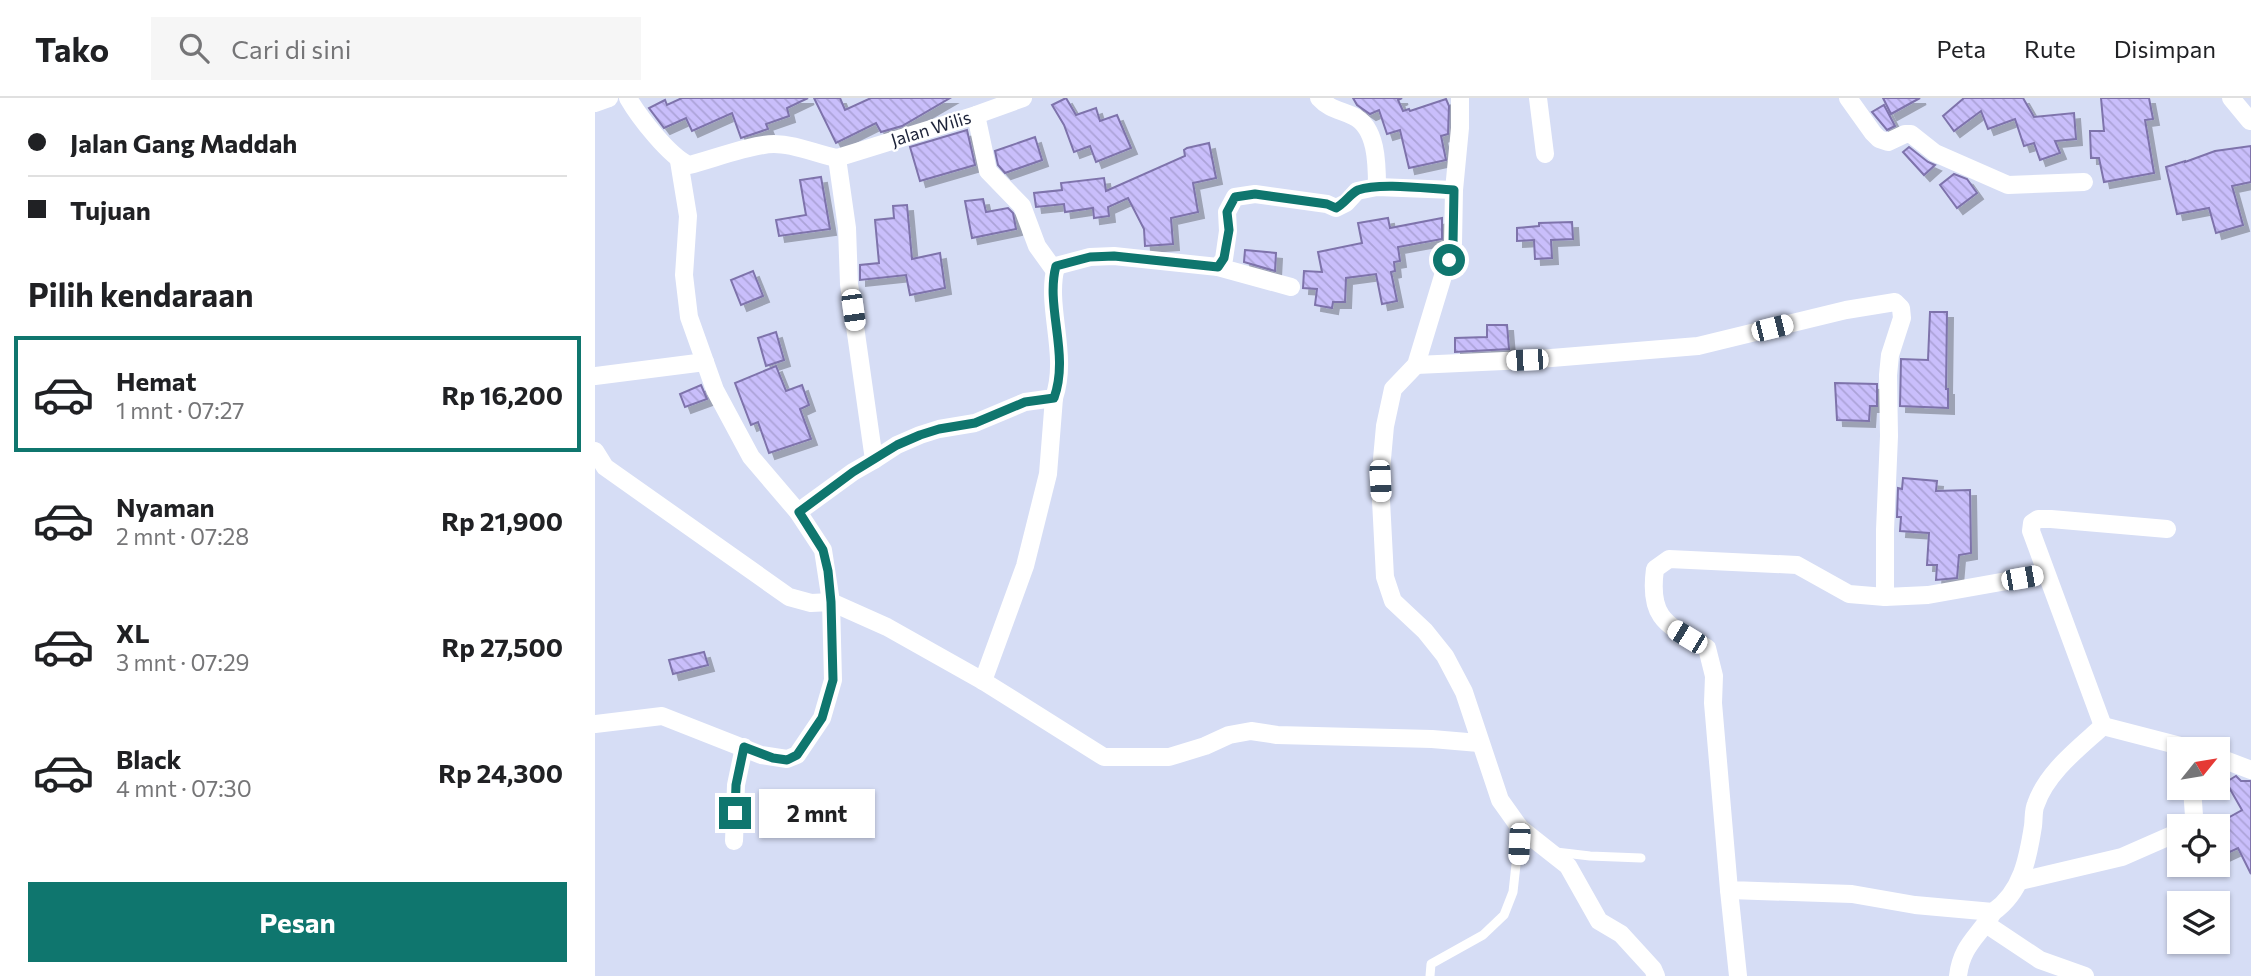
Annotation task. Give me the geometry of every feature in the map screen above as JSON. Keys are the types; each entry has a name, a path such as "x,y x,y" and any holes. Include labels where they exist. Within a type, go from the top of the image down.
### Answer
{"street":[{"path":"595,103 609,98"},
{"path":"628,98 641,120 679,161 689,165 771,144 792,146 837,158 847,228 849,284 874,460"},
{"name":"Jalan Wilis","path":"837,158 1023,98"},
{"path":"1319,98 1331,108 1364,124 1372,139 1377,166 1377,187"},
{"path":"1459,98 1460,128 1454,190 1453,243 1416,365 1393,389 1385,425 1380,481 1385,577 1393,601 1425,631 1445,656 1464,692 1500,800 1520,828 1567,866 1599,921 1621,934 1653,969 1656,976"},
{"path":"1538,98 1545,154"},
{"path":"1848,98 1879,139 1888,142 1911,134 1935,153 2008,185 2084,182"},
{"path":"2231,98 2250,121"},
{"path":"976,115 988,171 1022,206 1037,246 1055,271"},
{"path":"595,724 662,716 761,755 787,760 797,755 822,718 833,680 831,602 823,550 799,512 751,457 715,390 689,317 684,275 688,216 679,161"},
{"path":"1218,267 1224,258 1229,230 1227,212 1235,197 1255,194 1327,204 1336,208 1357,191 1377,187 1454,190"},
{"path":"983,681 1025,566 1048,474 1060,360 1054,291 1056,266 1090,257 1114,256 1218,267 1291,287"},
{"path":"1416,365 1527,360 1698,346 1846,310 1895,302 1901,307 1902,318 1888,375 1885,597"},
{"path":"595,376 705,362"},
{"path":"799,512 853,472 897,445 939,429 975,423 1025,402 1054,398"},
{"path":"595,451 605,467 789,597 811,603 831,602 887,627 983,681 1104,757 1169,757 1229,735 1251,731 1277,735 1432,739 1479,743"},
{"path":"2103,726 2046,574 2031,531 2032,523 2038,519 2051,519 2167,528"},
{"path":"1738,976 1713,703 1714,676 1706,648 1668,625 1657,611 1653,588 1655,569 1669,559 1797,565 1849,593 1885,597 1928,595 2046,574"},
{"path":"2103,726 2167,744"},
{"path":"1958,976 1960,960 1966,948 2020,881 2028,857 2035,804 2058,769 2103,726"},
{"path":"734,841 736,785 744,747"},
{"path":"2230,762 2251,770"},
{"path":"2020,881 2122,857 2167,837"},
{"path":"1730,890 1852,894 1989,918 2040,960 2085,976"}],"lane":[{"path":"1430,976 1431,964 1483,935 1504,915 1513,892 1520,828"},
{"path":"1551,851 1641,858"}],"building":[{"path":"682,98 808,98 787,108 789,116 766,124 768,129 741,138 732,113 692,131 686,118 664,128 649,108 665,100 667,105"},
{"path":"814,98 840,98 845,110 871,98 950,98 902,126 881,132 876,123 836,143"},
{"path":"1066,98 1076,115 1096,108 1100,121 1117,115 1131,148 1096,162 1090,146 1074,152 1064,125 1052,105"},
{"path":"1353,98 1402,98 1398,100 1403,111 1446,99 1449,106 1448,134 1441,136 1446,160 1409,168 1400,130 1387,134 1379,110 1370,114 1357,105"},
{"path":"1883,98 1920,98 1891,114"},
{"path":"1964,98 2023,98 2034,117 2074,113 2076,139 2055,141 2060,153 2040,160 2034,143 2024,146 2015,119 1988,129 1981,111 1954,131 1943,116"},
{"path":"2101,98 2149,98 2153,119 2145,120 2154,173 2104,182 2099,158 2091,158 2090,131 2104,131"},
{"path":"1884,105 1895,126 1887,130 1872,112"},
{"path":"967,130 975,165 920,181 910,147"},
{"path":"1035,137 1042,160 1005,173 998,165 995,151"},
{"path":"1209,143 1216,178 1193,183 1198,212 1171,218 1173,244 1145,246 1144,229 1128,198 1108,207 1109,216 1094,218 1093,208 1065,212 1064,204 1036,207 1034,193 1062,190 1061,183 1104,178 1106,191 1185,156 1184,150 1187,148"},
{"path":"2251,146 2251,182 2232,186 2243,225 2216,233 2209,208 2177,214 2166,167 2215,151"},
{"path":"1909,147 1935,165 1924,175 1903,152"},
{"path":"1954,174 1967,179 1977,193 1957,208 1940,185"},
{"path":"821,177 830,229 779,236 776,220 806,215 800,180"},
{"path":"983,199 986,212 1008,208 1013,213 1016,229 972,238 965,201"},
{"path":"907,205 912,259 940,253 945,288 910,295 906,275 860,280 860,265 879,263 875,220 894,218 893,206"},
{"path":"1388,218 1390,228 1442,218 1442,239 1398,247 1400,261 1394,262 1395,271 1391,272 1397,301 1382,304 1376,274 1346,278 1345,302 1333,302 1332,308 1315,305 1317,289 1303,288 1304,271 1322,272 1318,252 1362,243 1358,223"},
{"path":"1572,222 1573,239 1551,240 1552,258 1535,259 1534,240 1517,241 1517,228 1539,226 1539,223"},
{"path":"1245,250 1276,253 1275,271 1244,262"},
{"path":"753,271 763,296 741,305 731,280"},
{"path":"1930,312 1947,312 1948,408 1900,406 1901,359 1928,360"},
{"path":"1487,325 1507,325 1509,349 1455,352 1455,338 1487,337"},
{"path":"776,332 784,360 766,366 758,338"},
{"path":"776,366 786,391 802,385 809,405 800,409 811,439 769,453 758,422 751,425 735,383"},
{"path":"1835,383 1877,384 1877,406 1870,406 1869,421 1837,420"},
{"path":"701,385 707,399 685,407 680,394"},
{"path":"1903,478 1937,481 1936,491 1970,490 1971,553 1959,555 1957,578 1936,580 1937,565 1927,565 1929,533 1900,531 1901,517 1897,517 1898,488 1902,489"},
{"path":"704,652 708,665 673,674 669,660"},
{"path":"2236,776 2241,781 2251,781 2251,874 2238,848 2230,852 2230,817 2242,810 2230,789 2230,780"}],"route":[{"path":"735,813 736,785 744,747 773,758 787,760 797,755 822,718 833,680 828,571 823,550 799,512 853,472 897,445 939,429 975,423 1025,402 1054,398 1059,383 1060,360 1054,291 1056,266 1090,257 1114,256 1218,267 1224,258 1229,230 1227,212 1235,197 1255,194 1327,204 1336,208 1357,191 1377,187 1454,190 1453,243 1449,260"}]}
